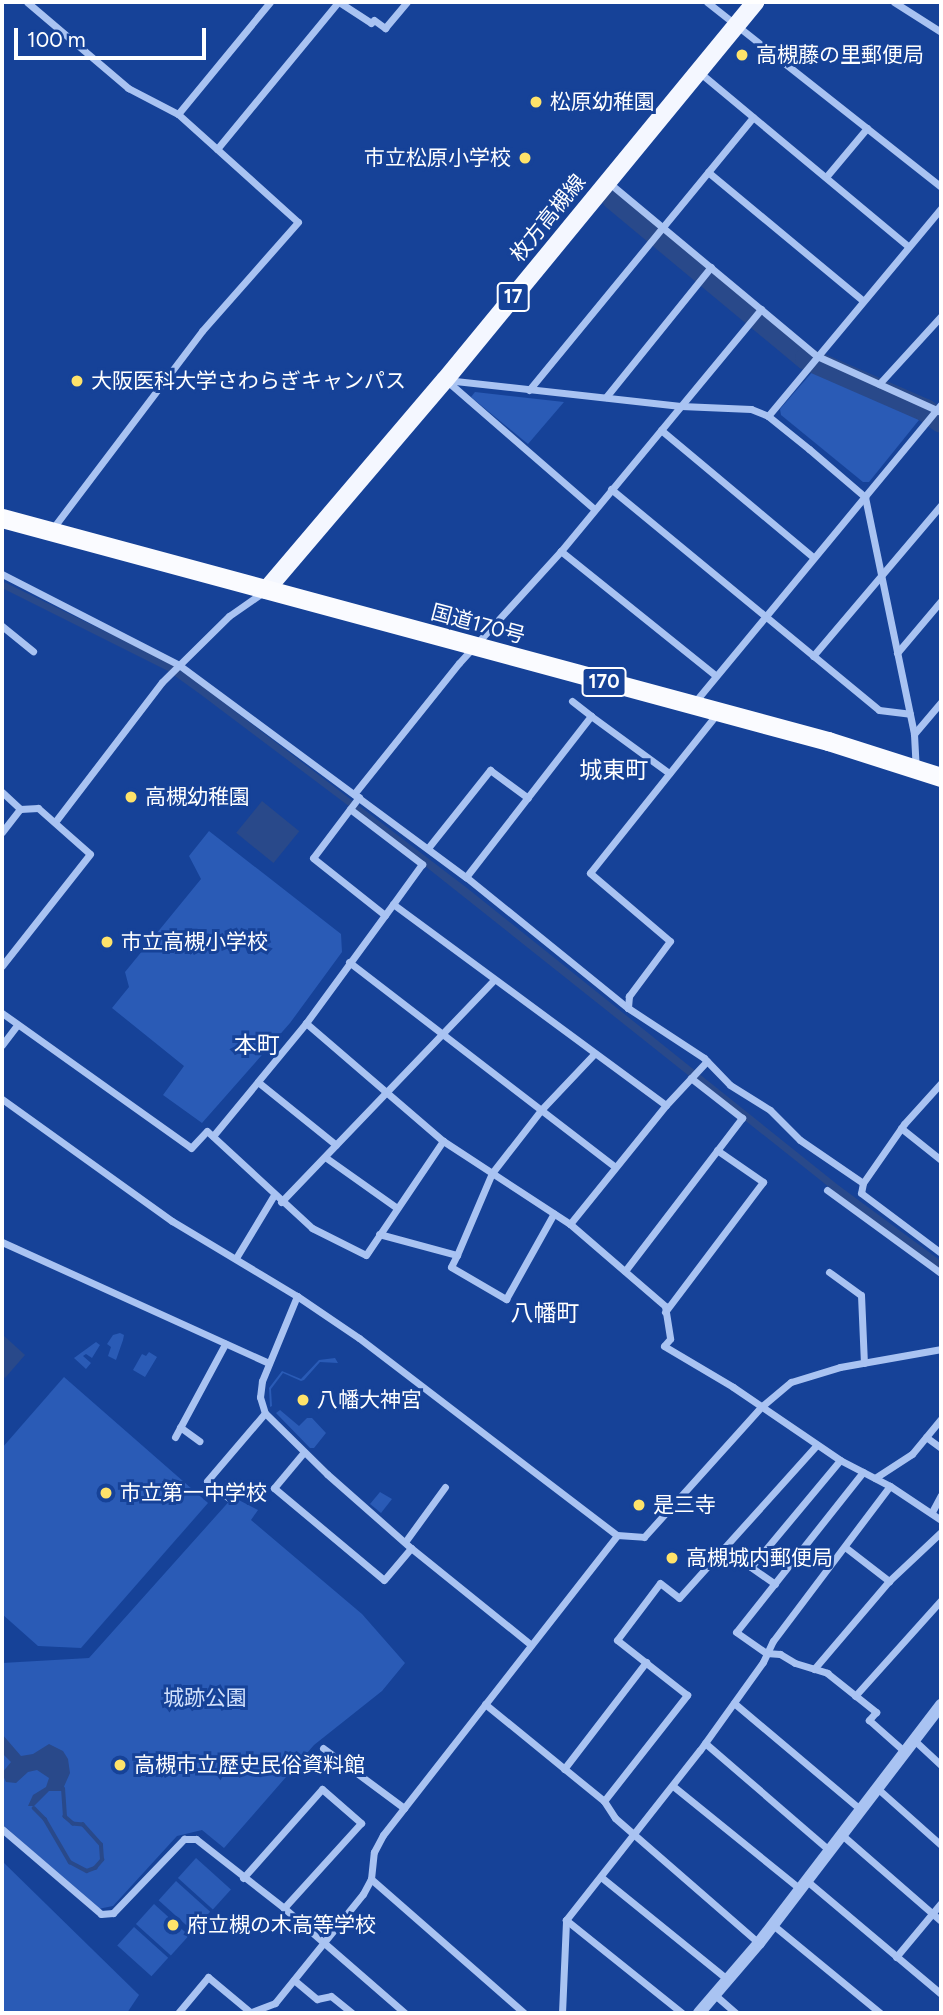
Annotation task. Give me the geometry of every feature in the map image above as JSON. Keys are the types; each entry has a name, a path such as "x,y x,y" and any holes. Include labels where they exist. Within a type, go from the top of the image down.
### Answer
{"highway":[{"name":"国道170号","path":"2,518 718,712 916,767 941,777"}],"main road":[{"name":"枚方高槻線","path":"265,590 445,380 756,2"}],"street":[{"path":"27,2 128,89 178,114 298,222 202,331 50,531"},
{"path":"178,114 270,2"},
{"path":"217,149 339,2 371,23 374,20 385,28 407,2"},
{"path":"707,2 941,187"},
{"path":"894,2 941,32"},
{"path":"698,72 908,246"},
{"path":"529,390 753,117"},
{"path":"826,177 867,128"},
{"path":"708,172 862,300"},
{"path":"607,182 659,233 757,314 816,358 936,411 692,706"},
{"path":"768,416 941,208"},
{"path":"606,397 707,272"},
{"path":"385,915 313,858 350,809 357,795 474,647 561,551 757,314"},
{"path":"879,384 941,316"},
{"path":"445,380 681,406 751,409 768,416 864,497 914,734 916,767"},
{"path":"445,380 594,509"},
{"path":"661,430 814,558"},
{"path":"611,489 879,710 910,715"},
{"path":"813,656 941,505"},
{"path":"561,551 715,675"},
{"path":"2,575 179,666 428,848 628,1008 707,1061 730,1085 770,1110 800,1140 863,1183"},
{"path":"55,822 162,682 229,616 265,590"},
{"path":"897,653 941,601"},
{"path":"2,626 33,651"},
{"path":"572,701 669,773"},
{"path":"914,734 941,702"},
{"path":"628,1008 629,996 670,941 590,873 718,712"},
{"path":"466,877 591,716"},
{"path":"428,848 490,770 528,798"},
{"path":"2,792 20,809 38,808 90,854 2,965"},
{"path":"2,832 20,809"},
{"path":"213,1136 306,1023 422,864 350,809"},
{"path":"393,904 666,1105"},
{"path":"349,962 614,1166"},
{"path":"281,1202 440,1034 495,980"},
{"path":"2,1013 191,1148 207,1131 281,1202 312,1227 366,1255 443,1141"},
{"path":"306,1023 443,1141 570,1224 665,1306 670,1339 664,1346 840,1460 890,1486 941,1520"},
{"path":"2,1045 17,1025"},
{"path":"554,1213 506,1299 451,1267 492,1173 541,1110 594,1054"},
{"path":"570,1224 614,1166 707,1061"},
{"path":"625,1271 741,1118 691,1078"},
{"path":"258,1082 336,1145"},
{"path":"930,1265 940,1252 861,1193 863,1183 901,1128 940,1088"},
{"path":"2,1099 172,1221 297,1296 388,1359 617,1535 644,1537 761,1407 791,1382 864,1363 941,1349"},
{"path":"901,1128 941,1160"},
{"path":"666,1312 763,1182 718,1150"},
{"path":"325,1157 397,1208"},
{"path":"827,1190 941,1273"},
{"path":"236,1258 274,1195"},
{"path":"858,1211 869,1199"},
{"path":"887,1234 897,1220"},
{"path":"379,1234 457,1255"},
{"path":"2,1242 269,1363"},
{"path":"829,1272 861,1295 864,1363"},
{"path":"297,1296 260,1390 265,1413 304,1452 408,1545 531,1645"},
{"path":"175,1437 225,1344"},
{"path":"230,1499 207,1481 265,1413"},
{"path":"875,1479 912,1454 941,1419"},
{"path":"180,1427 199,1441"},
{"path":"926,1437 941,1448"},
{"path":"604,1801 687,1695 617,1640 660,1583 679,1598 817,1445"},
{"path":"304,1452 274,1488 384,1580 445,1487"},
{"path":"751,1567 840,1460"},
{"path":"863,1472 736,1632 766,1654 780,1654 795,1663 827,1673 876,1712 869,1720 905,1752"},
{"path":"562,2013 566,1920 673,1786 890,1486"},
{"path":"932,1512 941,1496"},
{"path":"814,1669 889,1581 941,1532"},
{"path":"178,2013 208,1976 249,2012 275,2003 324,1944 371,1879 374,1852 404,1808 617,1535"},
{"path":"845,1547 889,1581"},
{"path":"725,1549 775,1584"},
{"path":"855,1696 941,1600"},
{"path":"564,1769 646,1662"},
{"path":"734,1703 860,1810"},
{"path":"485,1704 604,1801 615,1818 759,1944"},
{"path":"699,2013 774,1925 941,1705"},
{"path":"914,1740 941,1765"},
{"path":"705,1743 830,1851"},
{"path":"323,1748 404,1808"},
{"path":"673,1786 804,1885 941,1994"},
{"path":"877,1788 941,1845"},
{"path":"243,1878 322,1789 361,1823 284,1909"},
{"path":"2,1829 101,1914 113,1913 184,1839 190,1837 284,1909 405,2013"},
{"path":"842,1835 941,1921"},
{"path":"601,1877 728,1980"},
{"path":"371,1879 524,2013"},
{"path":"896,1957 941,1903"},
{"path":"566,1920 682,2013"},
{"path":"774,1925 880,2013"},
{"path":"294,1980 317,1999 331,1996 352,2013"},
{"path":"715,1995 736,2013"}],"green space":[{"path":"814,370 923,415 869,482 863,482 781,415 780,409"},
{"path":"475,392 564,402 528,444 471,397"},
{"path":"209,831 341,934 342,952 290,1023 202,1123 163,1095 184,1066 112,1008 129,987 125,972 201,879 189,856"},
{"path":"113,1335 124,1335 116,1360 108,1356 111,1347 107,1344"},
{"path":"96,1342 100,1345 92,1358 86,1354 83,1356 91,1363 86,1369 74,1358"},
{"path":"149,1352 157,1357 145,1377 133,1370 142,1354 146,1356"},
{"path":"335,1358 338,1363 320,1362 301,1381 283,1373 271,1389 270,1407 269,1388 282,1371 301,1379 319,1360"},
{"name":"市立第一中学校","path":"64,1377 208,1503 81,1648 38,1646 2,1614 2,1448"},
{"path":"280,1410 299,1426 307,1418 312,1418 326,1433 314,1448 310,1448 276,1413"},
{"path":"380,1492 392,1499 381,1513 370,1504"},
{"name":"城跡公園","path":"233,1497 258,1510 251,1520 362,1614 405,1663 382,1691 314,1745 224,1848 202,1830 177,1836 113,1906 98,1909 2,1824 2,1663 89,1658"},
{"path":"196,1858 231,1889 213,1910 178,1878"},
{"path":"2,1861 139,1995 127,2013 2,2013"},
{"path":"176,1881 210,1912 193,1931 159,1900"},
{"path":"154,1904 189,1935 171,1956 136,1924"},
{"path":"134,1927 168,1958 151,1976 117,1946"}],"shaded area":[{"path":"2,581 168,662 194,680 467,888 838,1185 941,1261 941,1271 839,1195 362,816 200,694 168,671 2,588"},
{"path":"262,801 299,831 274,863 236,833"},
{"path":"2,1334 25,1355 5,1378 2,1375"},
{"path":"2,1734 21,1756 33,1754 49,1744 63,1751 68,1759 70,1773 62,1791 49,1791 34,1806 28,1806 33,1795 46,1787 49,1778 37,1770 28,1772 16,1783 6,1782 2,1773 11,1762 2,1753"}],"waterway":[{"path":"613,198 806,358 925,410 941,421"},
{"path":"34,1808 45,1819 70,1862 87,1871 95,1868 102,1860 101,1845 83,1825 73,1824 65,1817 63,1789"}],"place":[{"name":"高槻藤の里郵便局","path":"742,55"},
{"name":"松原幼稚園","path":"536,102"},
{"name":"市立松原小学校","path":"525,158"},
{"name":"大阪医科大学さわらぎキャンパス","path":"77,381"},
{"name":"高槻幼稚園","path":"131,797"},
{"name":"市立高槻小学校","path":"107,942"},
{"name":"八幡大神宮","path":"303,1400"},
{"name":"市立第一中学校","path":"106,1493"},
{"name":"是三寺","path":"639,1505"},
{"name":"高槻城内郵便局","path":"672,1558"},
{"name":"高槻市立歴史民俗資料館","path":"120,1765"},
{"name":"府立槻の木高等学校","path":"173,1925"}],"district":[{"name":"城東町","path":"614,770"},
{"name":"本町","path":"257,1045"},
{"name":"八幡町","path":"545,1313"}]}
